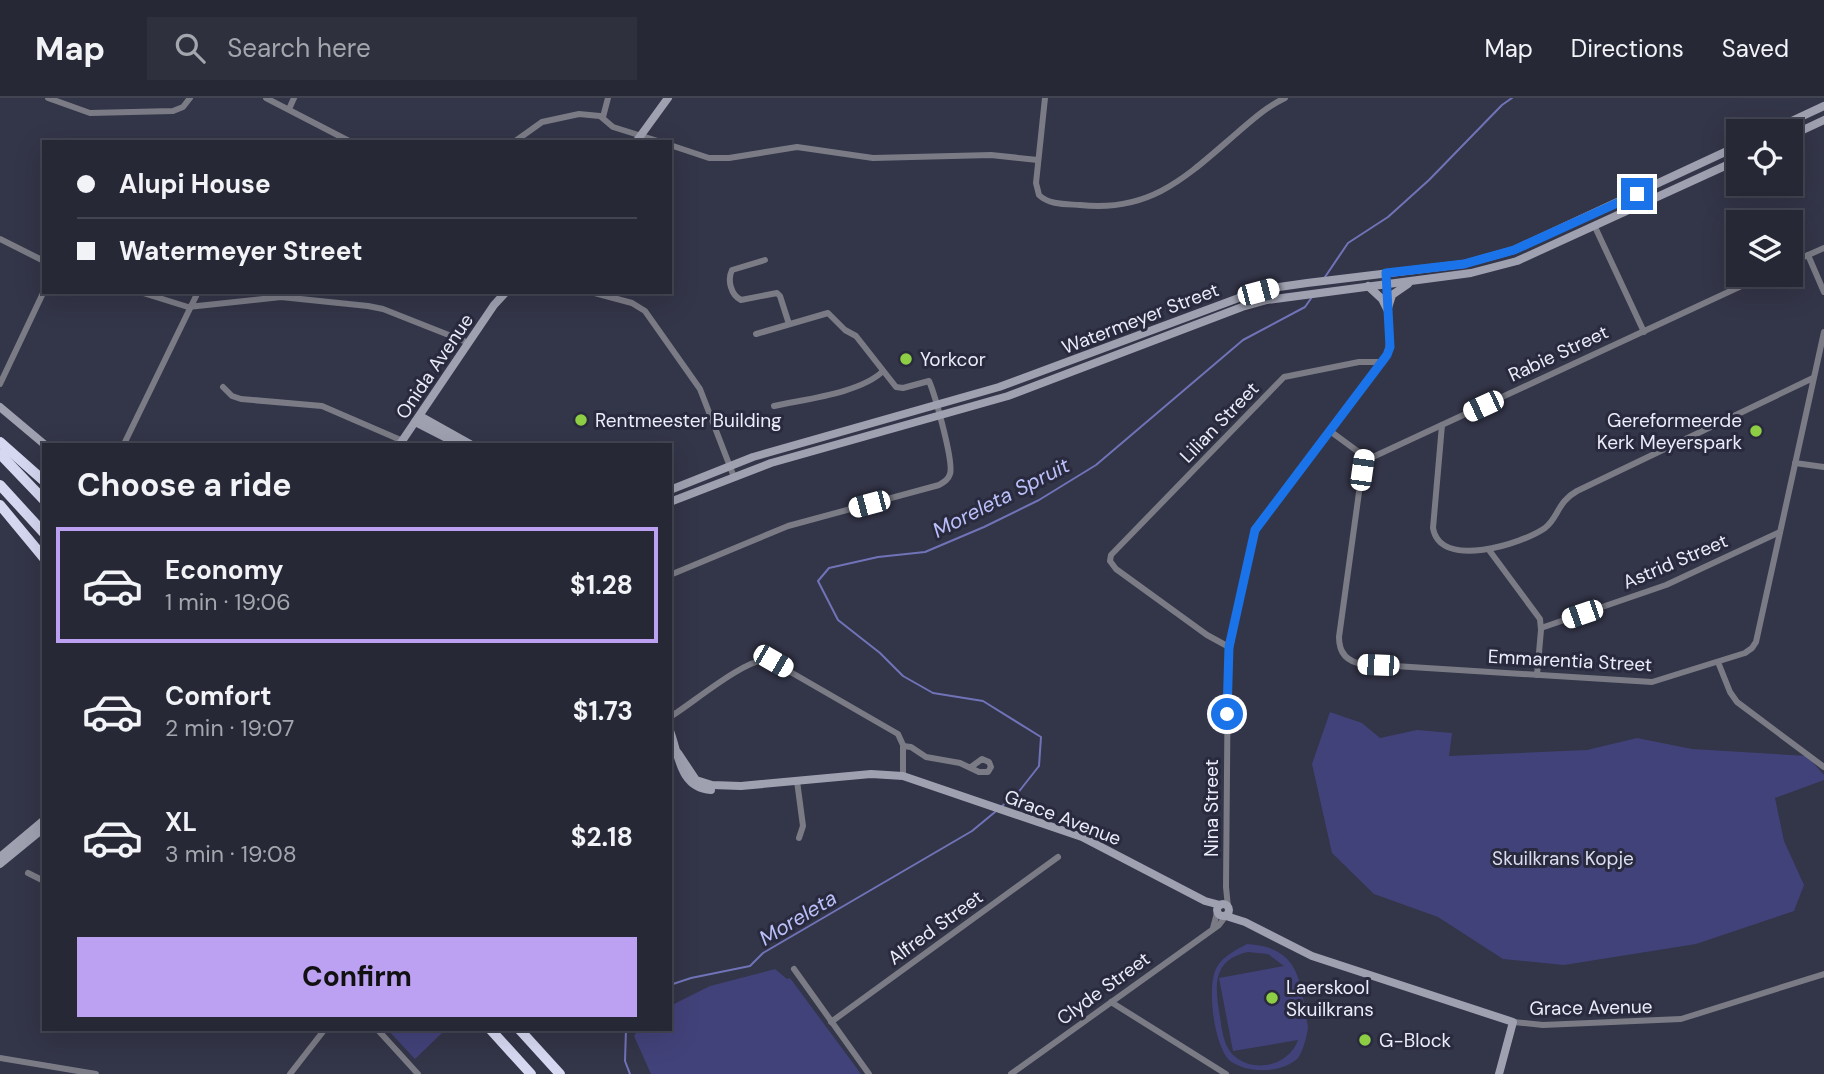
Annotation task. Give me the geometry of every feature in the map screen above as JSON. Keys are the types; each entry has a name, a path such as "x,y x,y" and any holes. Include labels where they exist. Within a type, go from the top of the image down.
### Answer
{"highway":[{"path":"0,442 42,479"},
{"path":"0,454 42,497"},
{"path":"0,485 42,531"},
{"path":"0,505 42,556"},
{"path":"492,1031 531,1074"},
{"path":"521,1031 559,1074"}],"main road":[{"path":"638,139 668,98"},
{"path":"1796,119 1824,106"},
{"path":"1803,130 1824,120"},
{"name":"Watermeyer Street","path":"672,489 730,466 827,435 936,406 1024,378 1272,288 1464,264 1514,250 1726,152"},
{"name":"Watermeyer Street","path":"672,501 771,463 1007,396 1242,307 1300,294 1471,273 1517,261 1595,228 1726,166"},
{"path":"1388,309 1392,295 1397,290 1417,280"},
{"path":"1368,286 1388,309"},
{"name":"Onida Avenue","path":"494,305 498,294"},
{"name":"Onida Avenue","path":"401,443 504,294"},
{"path":"0,407 43,443"},
{"path":"417,419 456,443"},
{"path":"417,419 468,443"},
{"name":"Grace Avenue","path":"672,736 685,770 704,784 741,786 871,774 903,776 1012,813 1082,837 1312,956 1513,1022"},
{"path":"0,850 42,816"},
{"path":"0,857 42,822"},
{"path":"0,864 42,830"},
{"path":"1499,1074 1513,1022"}],"street":[{"path":"48,98 84,111 103,114 173,111 183,107 190,98"},
{"path":"266,98 347,140"},
{"path":"289,109 294,98"},
{"path":"603,117 608,98"},
{"path":"1045,98 1036,188 1044,200 1089,206 1119,205 1176,184 1259,114 1283,99"},
{"path":"1273,98 1283,99"},
{"path":"517,140 537,124 552,118 579,114 603,117 613,127 638,139"},
{"path":"672,146 709,158 729,158 797,146 873,158 991,155 1038,160"},
{"path":"1595,228 1644,332"},
{"path":"0,239 42,260"},
{"path":"1803,257 1824,248"},
{"path":"1808,255 1824,292"},
{"path":"765,260 732,270 729,278 733,292 741,300 777,293 789,324"},
{"name":"Nina Street","path":"1223,910 1227,887 1229,647 1255,530 1383,362 1390,347 1386,273"},
{"name":"Rabie Street","path":"1364,456 1375,456 1740,287"},
{"path":"0,384 42,294"},
{"path":"147,294 191,307 281,298 359,305 383,309 469,343"},
{"path":"124,443 197,294"},
{"path":"598,294 632,303 645,311 695,380 734,477"},
{"path":"672,574 788,526 942,484 948,479 951,470 929,382 899,388 856,336 845,330 830,314 756,334"},
{"name":"Emmarentia Street","path":"1364,456 1339,637 1339,645 1345,656 1353,662 1363,664 1652,682 1745,653 1756,642 1824,332"},
{"name":"Lilian Street","path":"1229,647 1195,627 1111,563 1113,553 1284,377 1359,362 1383,362"},
{"path":"774,406 859,385 883,371"},
{"path":"1442,425 1434,535 1439,543 1449,548 1489,550 1543,529 1550,524 1564,500 1577,491 1814,378"},
{"path":"222,387 232,396 241,399 311,404 328,408 401,443"},
{"path":"1330,431 1364,456"},
{"path":"1795,463 1824,467"},
{"name":"Astrid Street","path":"1541,628 1666,585 1780,532"},
{"path":"1489,550 1535,611 1541,628 1537,675"},
{"path":"672,716 744,668 762,659 773,661 900,736 903,747 903,776"},
{"path":"1718,662 1737,702 1823,763"},
{"path":"903,747 911,747 926,757 971,767"},
{"path":"797,781 803,826 799,838"},
{"name":"Alfred Street","path":"831,1022 1058,857"},
{"path":"28,873 42,880"},
{"name":"Clyde Street","path":"1010,1074 1213,928 1223,910"},
{"path":"794,969 869,1074"},
{"name":"Grace Avenue","path":"1513,1022 1533,1025 1681,1020 1824,974"},
{"path":"1111,1002 1226,1074"},
{"path":"290,1074 323,1031"},
{"path":"379,1031 418,1074"},
{"path":"0,1058 96,1074"}],"green space":[{"name":"Skuilkrans Kopje","path":"1330,712 1362,723 1380,738 1417,730 1452,733 1449,756 1587,750 1637,738 1692,749 1807,756 1824,775 1824,780 1775,798 1784,841 1804,885 1794,911 1696,944 1564,965 1503,959 1438,917 1374,894 1332,853 1312,764"},
{"path":"1247,944 1279,952 1288,960 1300,983 1307,1035 1298,1058 1283,1067 1254,1070 1236,1065 1229,1060 1219,1042 1213,1015 1214,976 1223,960","holes":["1248,952 1268,954 1284,966 1219,978 1233,1051 1298,1040 1293,1049 1278,1062 1269,1065 1249,1064 1232,1054 1223,1036 1217,996 1218,977 1227,961 1236,956"]},
{"path":"775,969 787,979 790,978 861,1074 651,1074 634,1036 638,1031 672,1031 672,1005 710,986"},
{"path":"389,1031 444,1031 415,1059"}],"waterway":[{"name":"Moreleta Spruit","path":"1325,277 1348,243 1388,217 1512,98"},
{"name":"Moreleta Spruit","path":"1002,806 1017,794 1039,766 1041,737 983,701 933,693 903,676 880,653 838,620 818,581 829,568 878,557 925,552 1039,500 1096,465 1243,340 1305,307 1312,297"},
{"name":"Moreleta","path":"672,984 750,966 763,953 972,831 995,812"},
{"name":"Moreleta","path":"626,1031 625,1061 630,1074"}],"place":[{"name":"Yorkcor","path":"906,359"},
{"name":"Rentmeester Building","path":"581,420"},
{"name":"Gereformeerde Kerk Meyerspark","path":"1756,431"},
{"name":"Laerskool Skuilkrans","path":"1272,998"},
{"name":"G-Block","path":"1365,1040"}],"route":[{"path":"1227,714 1229,647 1254,534 1385,360 1390,347 1386,273 1464,264 1492,257 1536,241 1637,194"}]}
